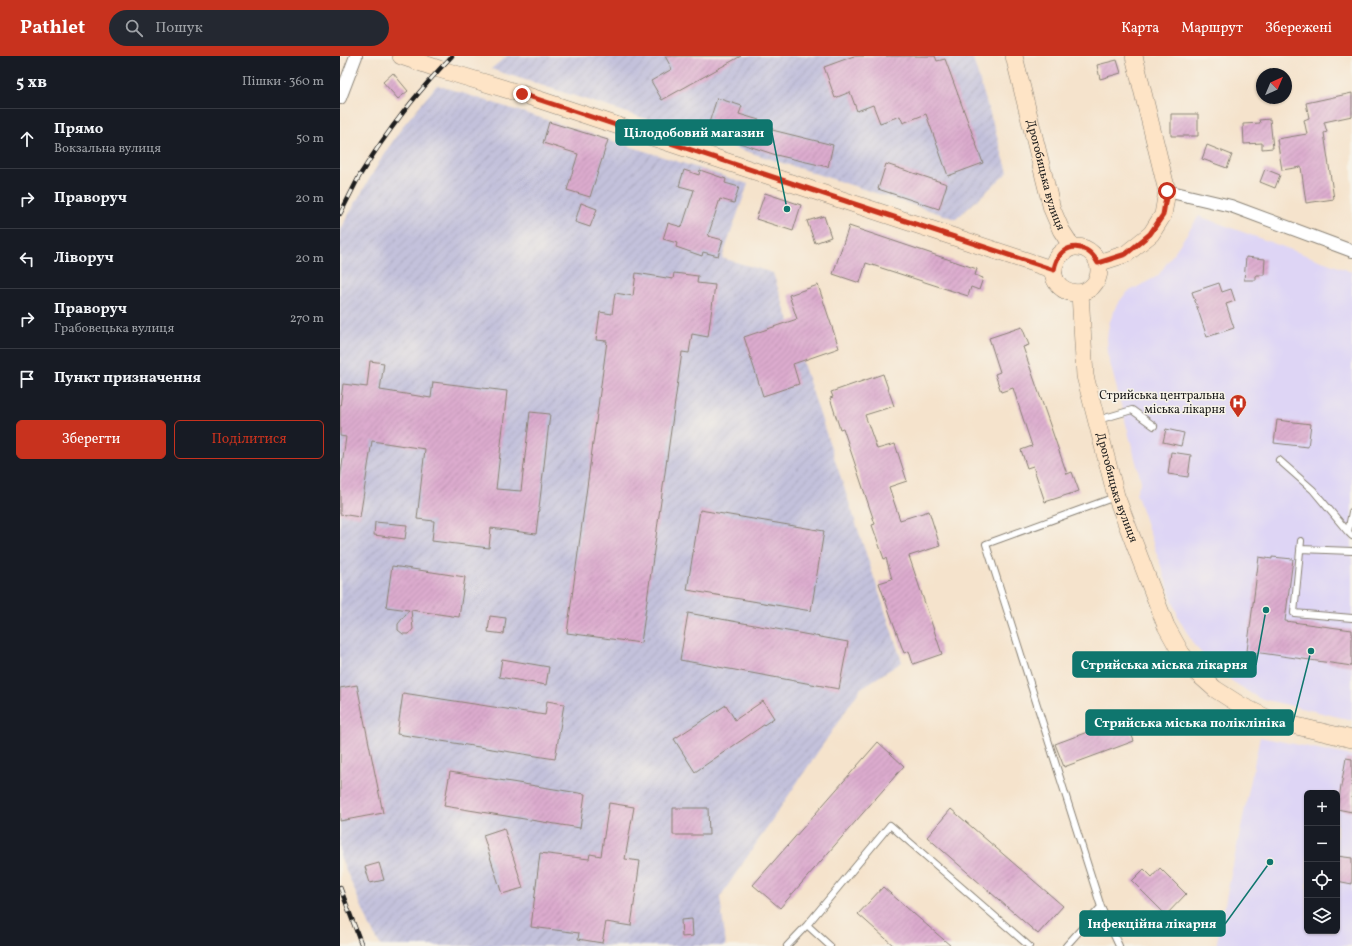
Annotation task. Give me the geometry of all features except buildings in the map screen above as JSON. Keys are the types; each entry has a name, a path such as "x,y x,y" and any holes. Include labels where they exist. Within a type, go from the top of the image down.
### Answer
{"street":[{"path":"340,98 356,56"},
{"path":"401,56 1054,270"},
{"name":"Дрогобицька вулиця","path":"1014,56 1052,209 1061,230 1072,247"},
{"path":"1098,263 1126,254 1150,234 1163,215 1167,191 1134,56"},
{"path":"1167,191 1231,206 1352,251"},
{"path":"1072,247 1088,250 1094,256 1100,270 1094,285 1088,290 1080,293 1072,293 1065,290 1057,281 1054,270 1055,262 1059,255 1072,247"},
{"name":"Дрогобицька вулиця","path":"1080,293 1085,376 1116,496 1166,626 1181,654 1197,673 1215,689 1240,705 1271,720 1352,739"}],"lane":[{"path":"1097,420 1132,410 1154,426"},
{"path":"1279,460 1313,490 1350,534"},
{"path":"1116,496 986,544 1101,907 1119,946"},
{"path":"1350,534 1352,512"},
{"path":"1301,541 1294,613 1352,618"},
{"path":"1300,549 1352,550"},
{"path":"787,946 807,925 890,824 1029,946"},
{"path":"1066,946 1101,907"},
{"path":"807,925 830,946"}],"shaded area":[{"path":"507,56 972,56 1008,172 956,219 491,69"},
{"path":"437,85 748,184 722,258 773,273 902,662 861,688 720,897 726,946 381,946 372,931 340,856 340,233 346,219 402,127"},
{"name":"Стрийська центральна міська лікарня","path":"1199,216 1352,272 1352,720 1258,698 1220,673 1194,645 1179,619 1136,493 1141,481 1108,355 1107,338 1109,324 1116,306 1126,293 1158,276"},
{"path":"1260,737 1352,756 1352,946 1216,946"}],"railway":[{"path":"340,214 360,175 391,128 414,98 452,56"},
{"path":"340,887 362,946"}],"place":[{"name":"Цілодобовий магазин","path":"787,209"},
{"name":"Стрийська центральна міська лікарня","path":"1238,418"},
{"name":"Стрийська міська лікарня","path":"1266,610"},
{"name":"Стрийська міська поліклініка","path":"1311,651"},
{"name":"Інфекційна лікарня","path":"1270,862"}],"route":[{"path":"522,94 1054,270 1055,262 1059,255 1072,247 1088,250 1098,263 1126,254 1150,234 1163,215 1167,191"}]}
